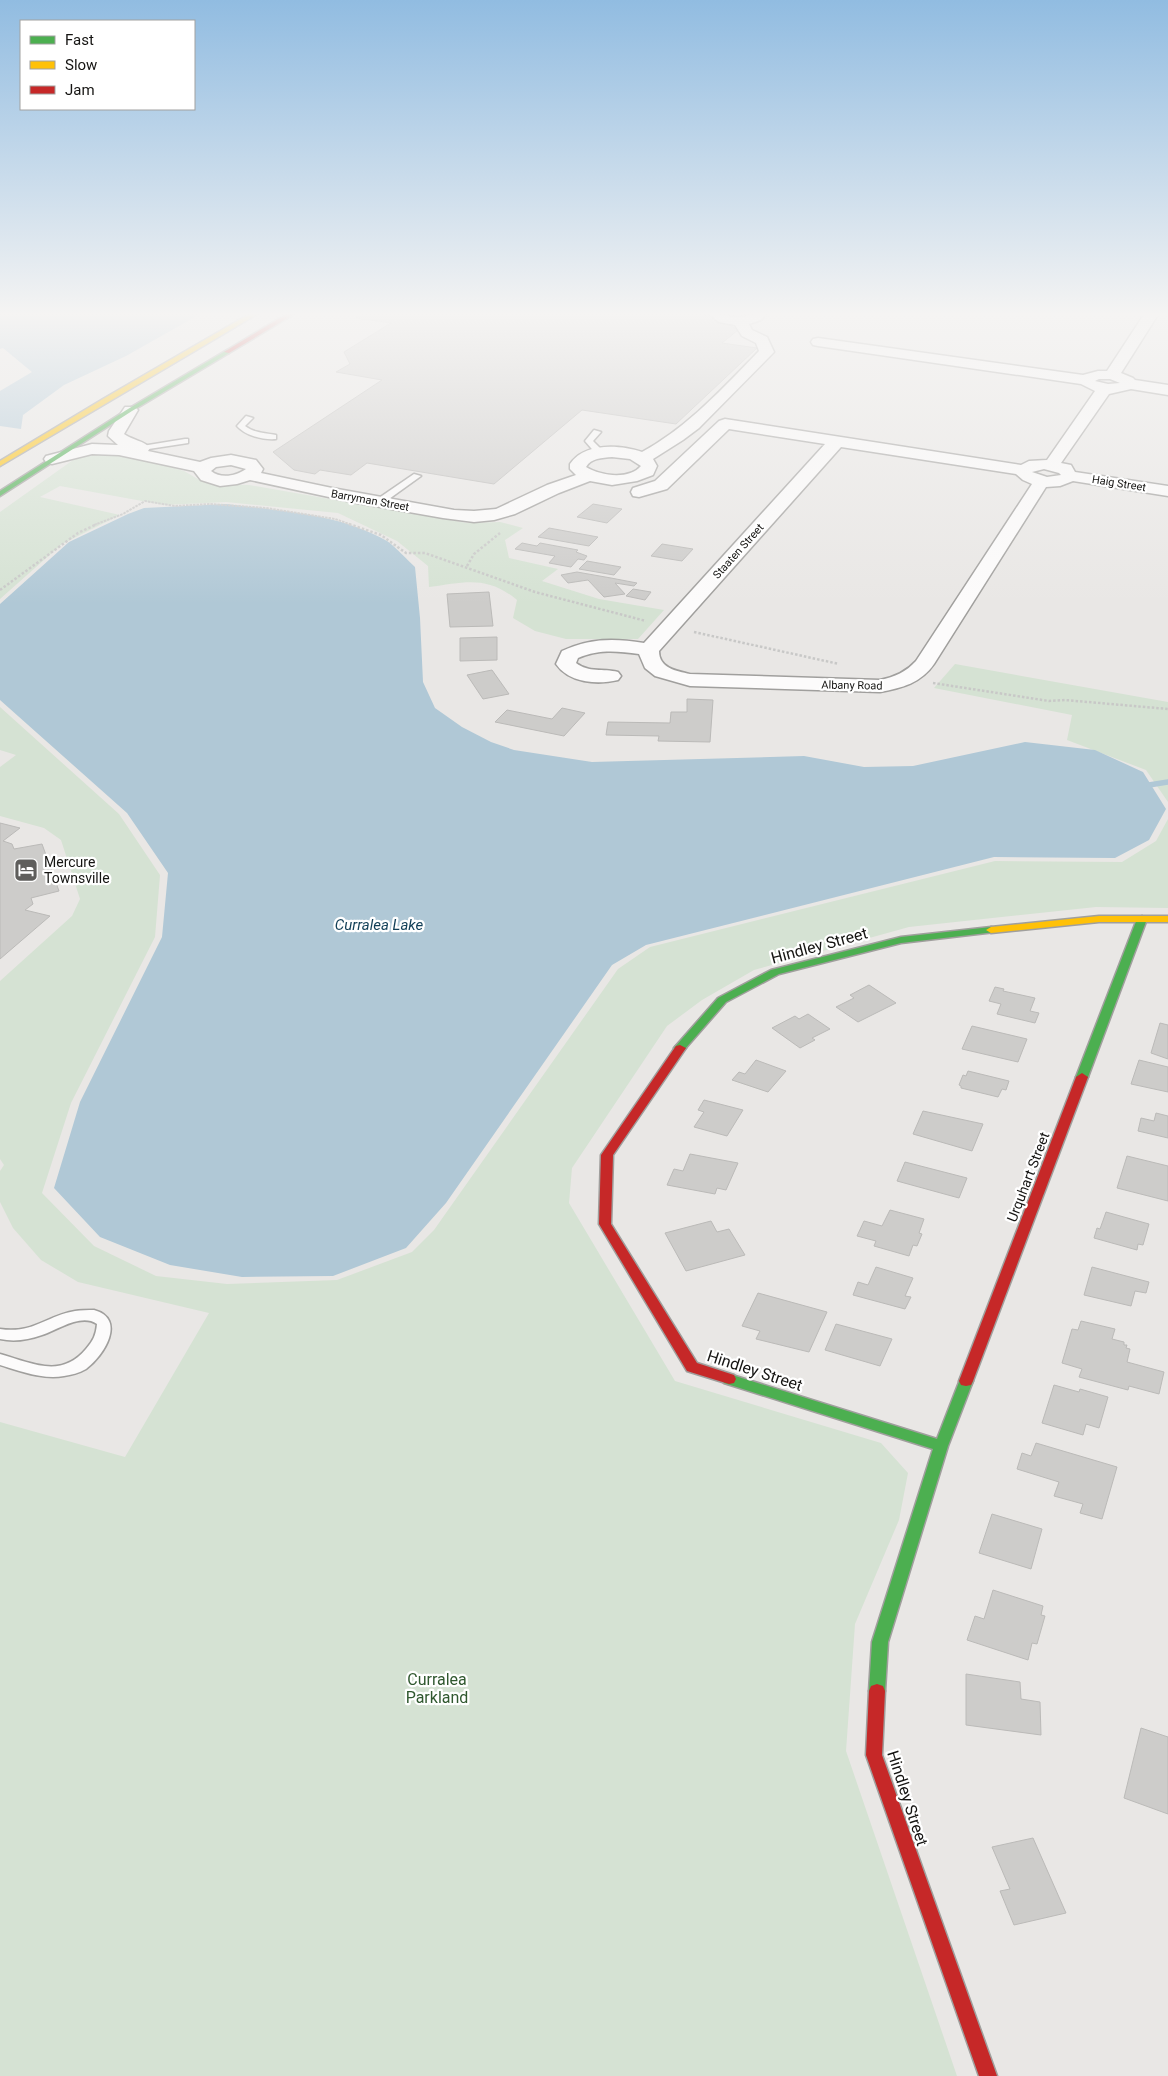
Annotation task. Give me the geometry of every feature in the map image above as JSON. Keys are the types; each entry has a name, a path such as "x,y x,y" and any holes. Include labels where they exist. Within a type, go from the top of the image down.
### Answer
{"street":[{"path":"0,464 88,410"},
{"path":"130,410 116,436 126,443 210,465"},
{"path":"0,494 130,410"},
{"path":"643,458 666,447 709,410"},
{"path":"910,678 924,664 1089,410"},
{"path":"639,492 661,485 725,424 1024,470 1027,476 1047,473"},
{"name":"Staaten Street","path":"650,656 670,626 836,442"},
{"path":"52,459 92,449 119,450 210,465"},
{"path":"600,453 626,453 643,458 649,466 648,471 639,476 613,480 589,476 578,469 578,464 583,458 600,453"},
{"name":"Barryman Street","path":"210,465 238,460 250,463 255,469 249,475 295,487 452,514 493,515 589,476"},
{"name":"Haig Street","path":"1047,473 1065,469 1070,476 1168,491"},
{"name":"Albany Road","path":"611,676 588,676 572,671 566,664 569,654 586,646 607,643 650,656 660,671 673,677 690,680 880,686 895,684 910,678"},
{"name":"Hindley Street","path":"988,2076 874,1755 880,1642 942,1446 692,1367 605,1224 607,1155 685,1040 722,1000 776,972 901,940 1099,919 1168,919"},
{"name":"Urquhart Street","path":"942,1446 1142,919"}],"lane":[{"path":"249,418 241,426 246,431 273,437"},
{"path":"597,432 589,441 600,453"},
{"path":"380,502 417,476"},
{"path":"0,1334 13,1336 38,1331 75,1316 94,1315 104,1322 104,1334 94,1350 80,1365 65,1371 47,1371 0,1359"}],"path":[{"path":"0,590 78,533 123,514 145,501 175,506 210,504 266,508 335,519 381,535 406,553 425,553 452,561 566,601 843,665"},
{"path":"910,678 1049,702 1065,700 1168,709"}],"green space":[{"path":"96,454 136,457 184,471 203,482 211,484 249,485 467,523 500,522 523,528 505,540 509,558 558,569 542,581 599,599 664,610 638,639 566,639 535,631 513,618 517,600 496,587 475,582 465,582 429,587 428,566 397,541 338,513 226,502 164,505 60,486 40,497 120,515 62,544 0,599 0,512 73,460"},
{"path":"955,664 1168,702 1168,802 1146,770 1067,740 1072,715 934,688"},
{"name":"Curralea Parkland","path":"0,707 119,814 160,875 155,937 71,1103 42,1193 94,1246 156,1276 227,1284 337,1280 412,1252 434,1230 618,969 650,947 995,861 1122,862 1156,841 1168,819 1168,908 1096,907 909,927 754,970 702,1000 667,1026 572,1168 569,1203 675,1381 881,1443 908,1473 899,1520 855,1624 846,1751 957,2076 0,2076 0,1422 125,1457 209,1313 78,1282 41,1260 13,1228 0,1202 0,1171 4,1165 0,1159 0,981 72,916 80,899 61,840 44,828 0,816 0,767 16,755 0,750"}],"water":[{"path":"0,410 30,410 23,415 21,429 0,426"},
{"name":"Curralea Lake","path":"226,504 288,511 329,519 349,524 387,541 415,567 423,682 435,708 462,727 491,742 514,750 592,762 804,756 864,767 913,766 1025,742 1095,750 1143,772 1166,809 1149,840 1115,858 994,857 646,945 612,965 446,1203 406,1248 333,1276 242,1277 170,1265 100,1237 54,1188 80,1102 162,937 168,873 127,813 0,700 0,604 69,542 128,514 144,508"}],"building":[{"path":"337,410 691,410 676,424 582,410 494,484 367,463 351,475 320,470 315,474 294,470 273,452"},
{"path":"593,504 622,509 607,523 577,517"},
{"path":"549,528 598,537 589,546 538,537"},
{"path":"522,543 537,546 540,543 578,550 576,552 587,556 584,560 578,559 571,567 549,563 555,556 515,549"},
{"path":"662,544 693,549 682,561 651,556"},
{"path":"587,561 621,567 614,575 579,569"},
{"path":"577,572 637,583 634,586 615,583 625,594 604,597 588,580 568,583 561,575"},
{"path":"633,589 651,592 645,600 626,596"},
{"path":"489,592 493,626 450,627 447,594"},
{"path":"497,637 497,660 460,661 460,638"},
{"path":"492,670 509,694 483,699 467,675"},
{"path":"687,699 713,700 710,742 658,741 659,736 606,735 608,722 670,723 671,712 687,712"},
{"path":"562,708 585,713 564,736 495,722 507,710 552,719"},
{"name":"Mercure Townsville","path":"0,823 20,828 3,841 12,844 14,849 42,844 59,891 31,898 33,904 25,910 50,916 0,959"},
{"path":"869,985 896,1003 858,1022 836,1007 854,998 850,995"},
{"path":"995,987 1004,989 1003,991 1035,998 1030,1011 1039,1013 1035,1023 997,1014 1001,1004 989,1001"},
{"path":"808,1014 830,1029 812,1038 815,1040 800,1048 772,1028 795,1016 799,1019"},
{"path":"1160,1023 1168,1025 1168,1059 1151,1053"},
{"path":"972,1026 1027,1039 1018,1062 962,1049"},
{"path":"756,1060 786,1071 768,1092 732,1080 739,1072 745,1074"},
{"path":"1139,1060 1168,1067 1168,1092 1131,1084"},
{"path":"968,1071 1009,1081 1006,1090 1002,1089 998,1097 961,1088 959,1085 963,1075 966,1076"},
{"path":"704,1100 743,1110 727,1136 694,1127 704,1112 698,1110"},
{"path":"923,1111 983,1124 972,1151 913,1134"},
{"path":"1156,1113 1168,1116 1168,1138 1138,1131 1141,1118 1154,1121"},
{"path":"690,1154 738,1163 726,1190 717,1188 715,1194 667,1185 674,1169 683,1171"},
{"path":"1127,1156 1168,1166 1168,1201 1117,1188"},
{"path":"905,1162 967,1178 959,1198 897,1181"},
{"path":"890,1210 924,1219 919,1233 922,1234 917,1246 913,1245 909,1256 874,1246 876,1241 857,1236 864,1221 882,1226"},
{"path":"1106,1212 1149,1224 1143,1245 1138,1244 1137,1250 1094,1238 1097,1228 1100,1229"},
{"path":"711,1221 717,1232 729,1229 745,1255 686,1271 665,1233"},
{"path":"876,1267 913,1278 905,1296 911,1297 905,1309 853,1295 858,1282 868,1285"},
{"path":"1092,1267 1149,1282 1146,1293 1135,1291 1131,1306 1084,1295"},
{"path":"758,1293 827,1312 809,1352 756,1339 760,1331 742,1326"},
{"path":"1081,1321 1115,1329 1112,1339 1124,1342 1124,1345 1127,1345 1126,1348 1130,1349 1127,1362 1164,1372 1159,1394 1129,1386 1128,1390 1079,1377 1082,1369 1062,1363 1072,1329 1078,1330"},
{"path":"836,1324 892,1339 880,1366 825,1350"},
{"path":"1054,1385 1079,1392 1080,1389 1108,1397 1099,1428 1086,1424 1083,1435 1042,1423"},
{"path":"1036,1443 1117,1467 1102,1519 1080,1513 1083,1504 1054,1496 1059,1482 1017,1469 1022,1453 1031,1456"},
{"path":"992,1514 1042,1529 1031,1569 979,1553"},
{"path":"993,1590 1043,1606 1041,1615 1045,1616 1037,1644 1032,1643 1028,1660 967,1640 975,1616 984,1619"},
{"path":"966,1674 1020,1682 1021,1699 1040,1702 1041,1735 966,1725"},
{"path":"1141,1728 1168,1737 1168,1814 1124,1798"},
{"path":"1033,1838 1066,1913 1014,1925 1000,1891 1010,1889 992,1847"}],"waterway":[{"path":"1149,785 1168,782"}],"traffic: fast":[{"path":"0,494 130,410"},
{"path":"1082,1077 1142,919"},
{"path":"680,1048 722,1000 775,972 901,940 991,930"},
{"path":"729,1379 941,1446"},
{"path":"877,1691 880,1642 941,1446 966,1381"}],"traffic: slow":[{"path":"0,464 89,410"},
{"path":"991,930 1099,919 1168,919"}],"traffic: jam":[{"path":"680,1048 607,1155 605,1224 692,1367 729,1379"},
{"path":"966,1381 1082,1077"},
{"path":"877,1691 874,1755 988,2076"}],"place":[{"name":"Mercure Townsville","path":"26,870"}]}
